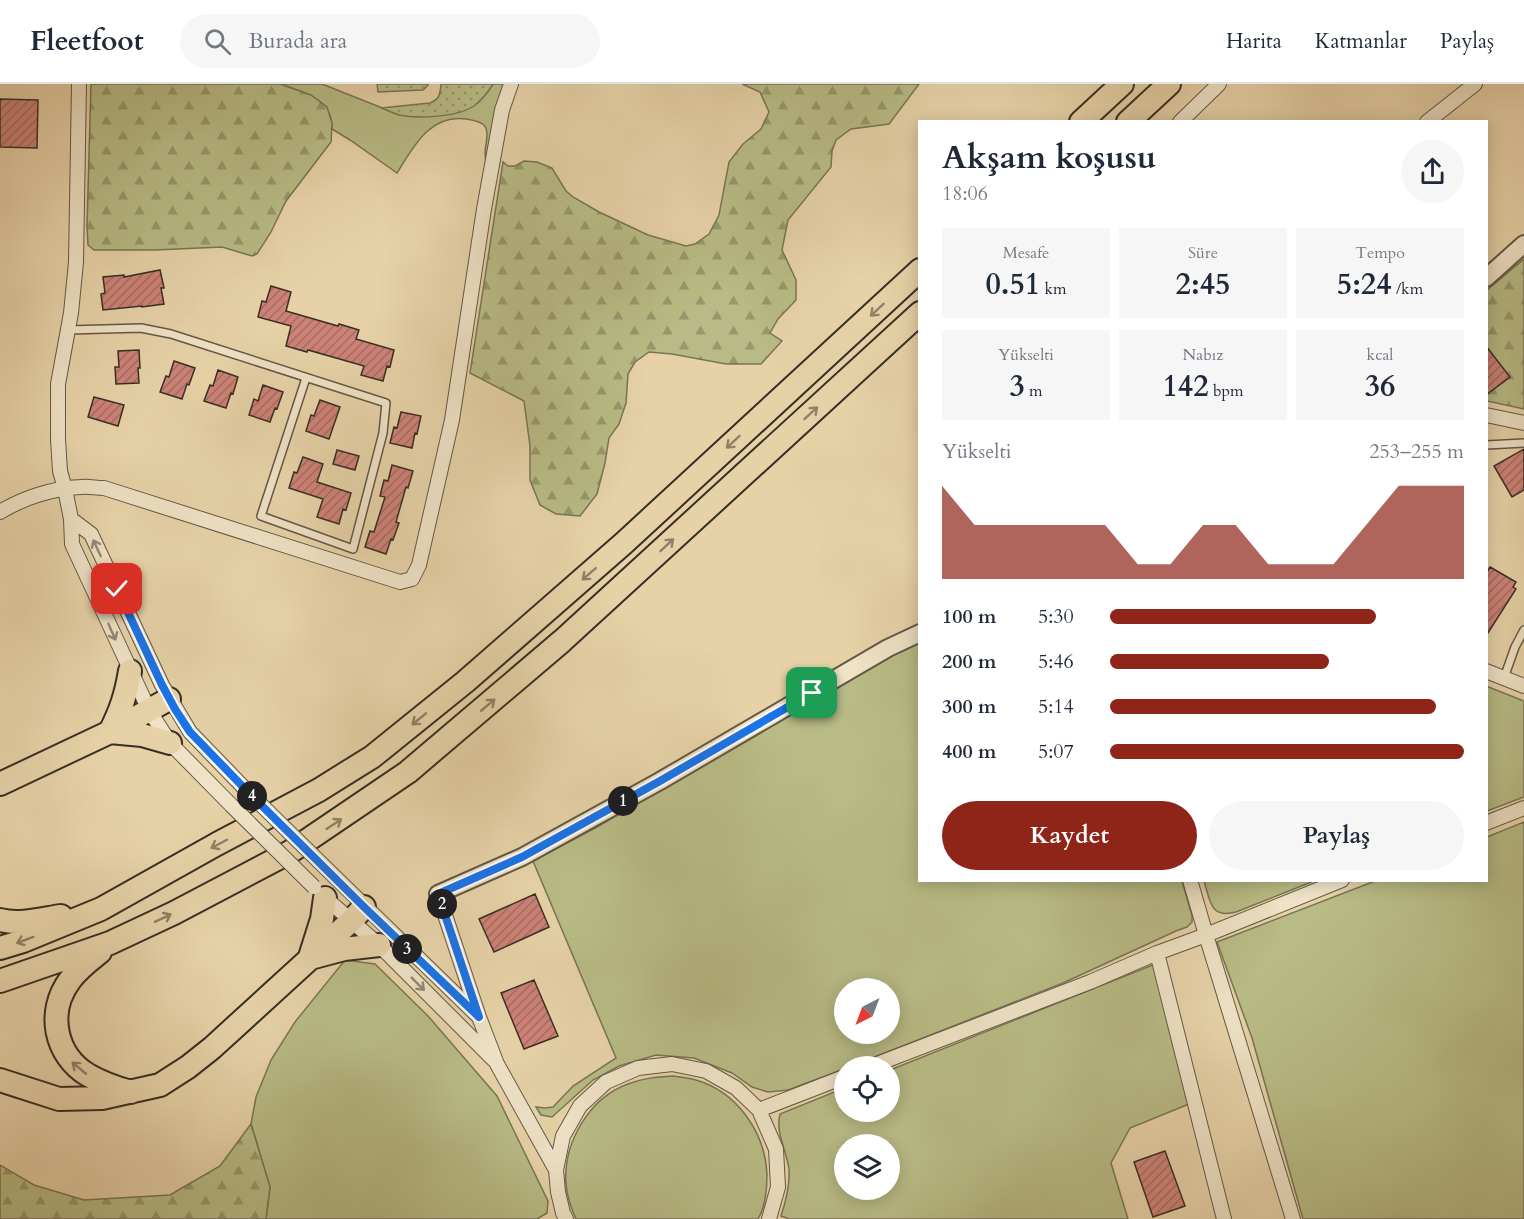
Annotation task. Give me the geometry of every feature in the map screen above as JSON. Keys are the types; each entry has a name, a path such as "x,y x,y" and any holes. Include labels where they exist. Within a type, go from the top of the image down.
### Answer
{"highway":[{"path":"1083,120 1122,84"},
{"path":"1130,120 1169,84"},
{"path":"0,948 101,909 319,790 372,757 465,682 624,543 918,272"},
{"path":"0,981 110,943 174,914 290,852 408,772 562,641 918,315"},
{"path":"110,732 122,707 130,671"},
{"path":"0,784 110,732 169,699"},
{"path":"110,732 142,735 170,743"},
{"path":"309,959 322,919 325,888"},
{"path":"0,920 24,922 101,909"},
{"path":"0,1080 59,1099 102,1098 160,1085 212,1048 357,914"},
{"path":"110,943 69,981 58,1004 55,1023 60,1043 71,1062 87,1075 108,1085 132,1092"},
{"path":"309,959 344,950 379,945"}],"street":[{"path":"79,84 76,262 71,313 58,384 60,471 71,519 72,544 149,710 170,743 231,805 325,888 479,1017"},
{"path":"0,512 15,503 65,489 82,486 104,488 400,582 412,579 419,565 452,420 501,110 511,84"},
{"path":"1182,120 1219,84"},
{"path":"1430,120 1475,84"},
{"path":"1488,276 1524,244"},
{"path":"1488,415 1524,423"},
{"path":"71,519 91,534 169,699 190,732 248,792 325,888 357,914 379,945 497,1064"},
{"path":"556,1170 497,1064 438,894 522,857 670,775 888,648 918,634"},
{"path":"1488,672 1524,686"},
{"path":"1488,822 1524,808"},
{"path":"1191,882 1288,1218"},
{"path":"898,1056 1090,982 1337,882"},
{"path":"1157,953 1224,1219"},
{"path":"562,1216 556,1170 563,1136 580,1106 606,1082 638,1068 672,1064 706,1071 736,1088 759,1110 776,1149 778,1187 769,1219"},
{"path":"759,1110 834,1081"}],"lane":[{"path":"68,330 141,328 171,334 386,404 383,433 353,549 261,516 306,378"},
{"path":"1488,445 1524,443"},
{"path":"1503,678 1524,630"}],"green space":[{"path":"91,84 280,84 311,95 327,107 332,123 331,142 286,201 257,254 252,256 222,247 94,250 88,245 87,226"},
{"path":"280,84 322,84 400,115 486,94 493,84 506,84 487,167 485,153 487,135 484,125 473,120 453,119 442,122 424,134 397,173 332,129 328,110 315,98"},
{"path":"377,84 428,85 423,90 378,92"},
{"path":"441,84 493,84 477,104 458,113 416,117 399,115 381,108 430,103 439,96"},
{"path":"742,84 919,84 889,124 851,129 836,140 832,151 831,167 788,220 782,250 796,280 796,300 778,319 770,333 782,341 761,364 726,364 649,352 635,362 628,374 626,403 619,424 609,438 597,494 580,516 556,514 540,505 530,480 530,446 524,401 470,373 503,162 508,166 515,166 524,161 537,162 552,168 566,191 599,212 648,235 686,246 695,244 709,234 719,215 729,162 743,144 761,129 769,112 760,92"},
{"path":"1524,259 1524,409 1488,401 1488,289"},
{"path":"918,641 918,882 1182,882 1192,922 1187,927 1063,983 877,1056 834,1056 834,1073 788,1090 768,1092 752,1087 732,1073 694,1058 656,1055 619,1066 593,1080 552,1117 541,1115 536,1107 553,1107 573,1086 616,1058 533,861 597,827 888,656"},
{"path":"1488,687 1524,701 1524,797 1488,811"},
{"path":"1524,822 1524,1219 1303,1219 1252,1038 1217,942 1372,882 1488,882 1488,837"},
{"path":"1205,882 1311,882 1236,912 1221,913 1212,906"},
{"path":"345,960 375,964 428,1016 497,1096 548,1201 547,1213 537,1219 266,1219 270,1187 251,1124 256,1097 271,1060 295,1022"},
{"path":"1155,964 1189,1104 1130,1128 1111,1163 1128,1219 789,1219 781,1216 787,1193 789,1169 779,1128 780,1114 834,1092 834,1122 900,1122 900,1066"},
{"path":"673,1076 696,1080 724,1094 736,1104 754,1129 761,1143 767,1174 764,1203 758,1219 576,1219 567,1193 566,1169 574,1138 581,1124 601,1100 614,1091 639,1080"},
{"path":"251,1124 270,1187 266,1219 0,1219 0,1165 34,1185 84,1200 170,1195 220,1166"}],"building":[{"path":"0,99 38,100 37,148 0,147"},
{"path":"160,270 164,288 161,288 164,304 103,310 101,294 105,293 103,277 124,275 124,277"},
{"path":"271,286 291,292 286,311 359,330 356,339 394,350 390,367 387,366 383,381 361,375 364,366 286,346 291,326 258,317 262,301 266,302"},
{"path":"1488,349 1510,377 1488,394"},
{"path":"139,350 139,383 116,384 115,367 119,367 118,351"},
{"path":"174,361 195,368 182,399 160,392 166,376 169,377"},
{"path":"218,370 238,377 226,408 204,401 210,385 213,386"},
{"path":"263,385 283,392 270,422 249,415 254,399 258,401"},
{"path":"94,397 124,405 118,426 88,417"},
{"path":"320,400 340,407 329,439 306,431 311,415 314,416"},
{"path":"401,412 421,416 412,448 390,443"},
{"path":"1524,449 1524,490 1512,497 1494,466"},
{"path":"337,450 359,456 355,470 333,464"},
{"path":"303,457 323,464 317,482 351,493 339,524 317,517 323,499 289,488 294,472 297,473"},
{"path":"392,465 413,471 396,522 399,523 386,554 365,547 370,531 374,532 385,497 380,496 384,480 388,481"},
{"path":"1490,567 1516,582 1513,587 1516,589 1488,633 1488,570"},
{"path":"535,894 549,927 494,952 479,919"},
{"path":"534,980 558,1036 524,1049 501,993"},
{"path":"1165,1151 1185,1206 1153,1217 1134,1162"}],"route":[{"path":"117,589 162,685 190,732 364,907 479,1017 438,894 522,857 812,693"}]}
